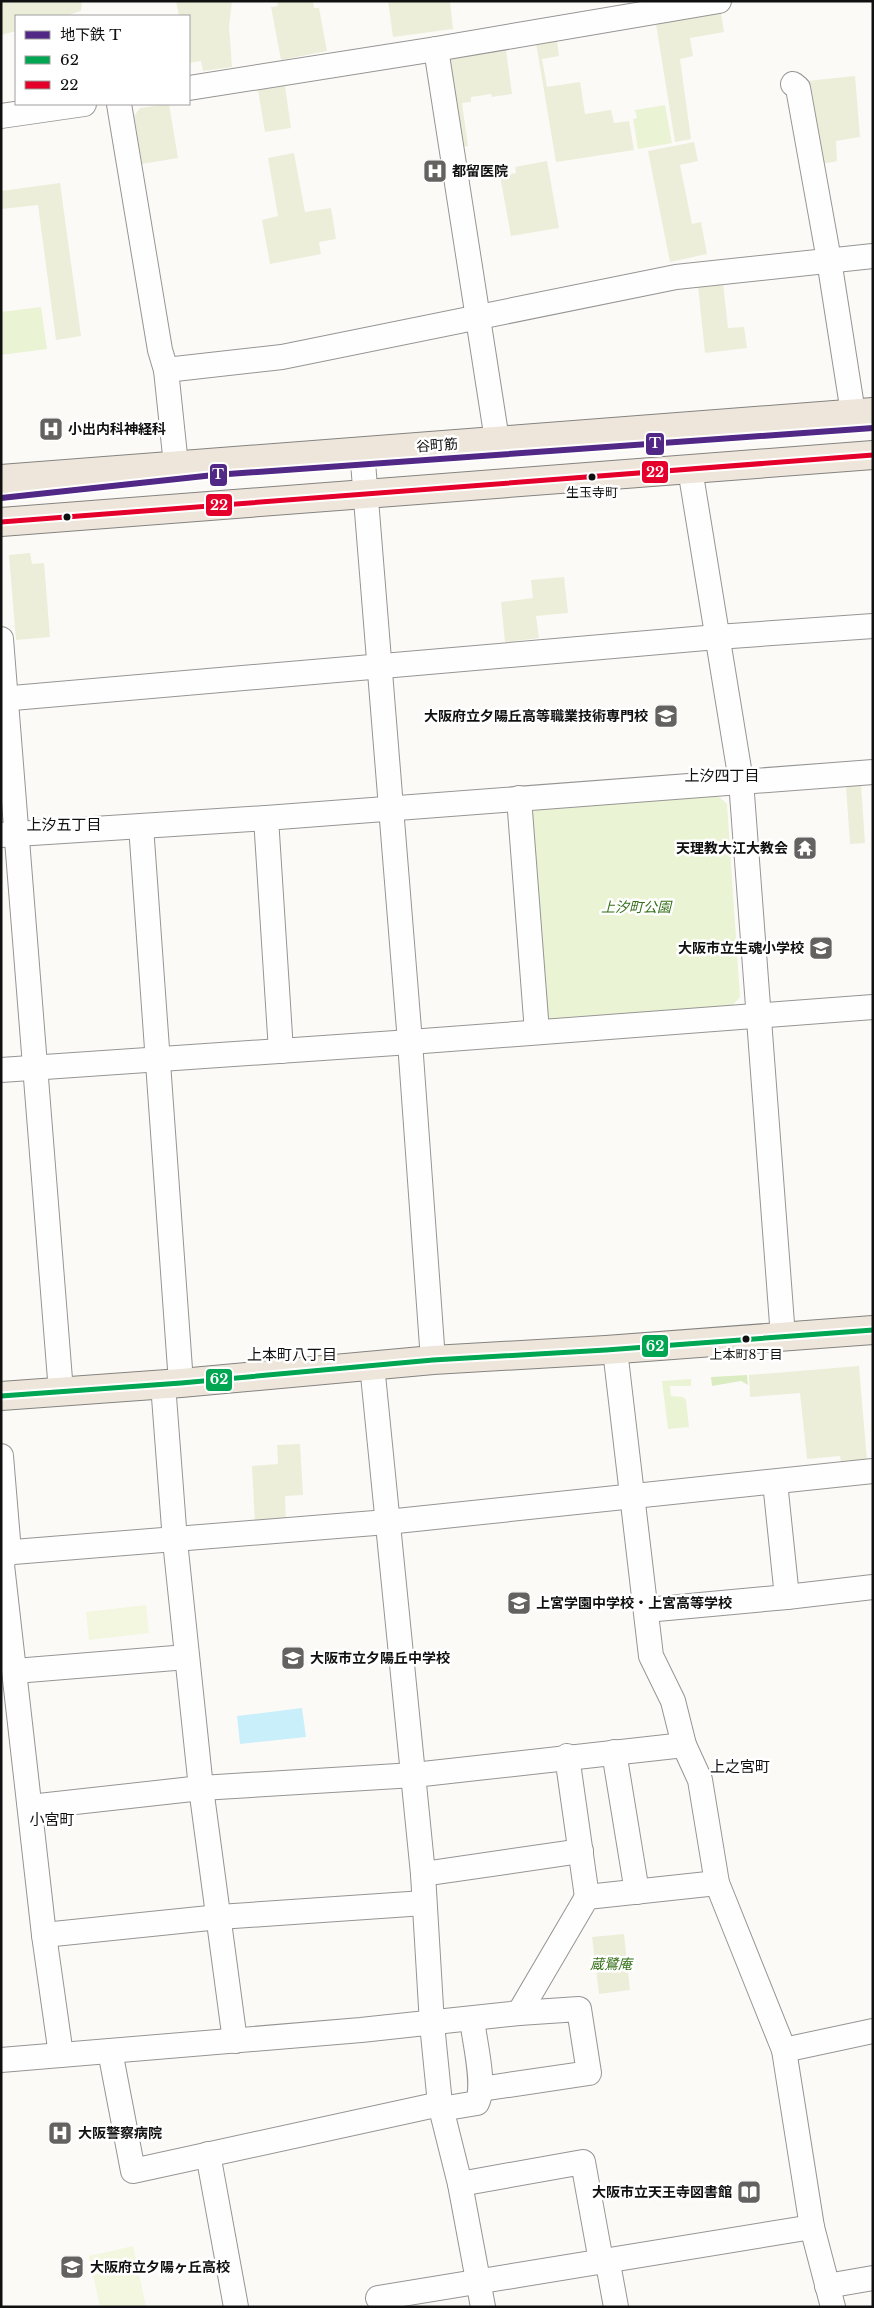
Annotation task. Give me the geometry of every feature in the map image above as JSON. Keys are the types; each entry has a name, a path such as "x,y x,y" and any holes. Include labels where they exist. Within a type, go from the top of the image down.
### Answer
{"main road":[{"name":"谷町筋","path":"1,479 176,464 863,413"},
{"path":"1,522 873,455"},
{"path":"1,1396 172,1384 433,1360 614,1350 873,1330"}],"street":[{"path":"190,88 436,49 719,1"},
{"path":"436,49 497,440"},
{"path":"792,84 798,88 830,260 863,413"},
{"path":"1,116 77,105"},
{"path":"119,105 160,350 166,370 176,464"},
{"path":"166,370 282,358 676,277 873,256"},
{"path":"362,450 410,1042 433,1360"},
{"path":"690,469 742,781 783,1337"},
{"path":"3,698 718,637 873,626"},
{"path":"1,639 8,835 35,1068 61,1392"},
{"path":"8,835 266,818 390,807 873,772"},
{"path":"519,798 537,1032"},
{"path":"266,818 281,1051"},
{"path":"141,826 157,1059 172,1384 175,1541 201,1788 235,2041"},
{"path":"1,1070 410,1042 873,1007"},
{"path":"614,1350 651,1656 673,1700 684,1745 700,1780 717,1883 784,2050 812,2227 830,2296 873,2278"},
{"path":"372,1365 424,1874 424,1903 432,2024 441,2107 460,2184 483,2307"},
{"path":"1,1456 8,1540 3,1553 2,1565 16,1671 44,1935 61,2055"},
{"path":"3,1553 175,1541 387,1522 873,1471"},
{"path":"775,1482 787,1597"},
{"path":"646,1610 873,1587"},
{"path":"16,1671 187,1657"},
{"path":"30,1807 201,1788 414,1775 567,1756 684,1745"},
{"path":"614,1752 637,1892"},
{"path":"519,2013 587,1897 567,1756"},
{"path":"424,1874 581,1851"},
{"path":"587,1897 717,1883"},
{"path":"44,1935 219,1917 424,1903"},
{"path":"1,2060 432,2024 519,2013 580,2009 589,2073 481,2089"},
{"path":"110,2051 133,2171 441,2107 477,2103 481,2089 472,2019"},
{"path":"784,2050 873,2031"},
{"path":"208,2154 236,2307"},
{"path":"460,2184 583,2162 601,2260 609,2269 616,2307"},
{"path":"378,2298 812,2227"}],"green space":[{"path":"1,1 82,1 81,11 68,15 15,15 15,31 1,35"},
{"path":"176,1 232,1 229,26 232,67 203,71 201,61 190,63 190,15 179,15"},
{"path":"277,1 313,1 314,8 319,8 327,51 281,60 271,7 278,6"},
{"path":"388,1 450,1 453,29 393,37"},
{"path":"721,13 724,32 690,38 693,56 680,59 691,139 675,142 656,24"},
{"path":"557,40 559,56 542,59 547,87 580,82 585,114 611,110 614,123 629,121 634,150 556,162 536,43"},
{"path":"506,50 512,94 492,97 491,94 471,97 471,102 462,103 468,146 459,147 447,67 452,58"},
{"path":"855,76 860,137 836,141 837,161 822,164 807,81"},
{"path":"285,86 291,128 265,132 258,90"},
{"path":"169,105 178,158 142,164 134,116 140,108"},
{"path":"665,105 672,143 638,149 633,119 637,118 635,110"},
{"path":"694,142 698,161 680,165 692,224 701,222 707,254 670,262 648,151"},
{"path":"294,153 305,212 331,208 336,239 319,242 321,254 270,264 262,220 278,216 268,158"},
{"path":"547,161 559,228 511,236 500,176 516,173 515,167"},
{"path":"60,183 81,336 56,340 38,205 1,209 1,191"},
{"path":"723,283 728,328 744,327 747,348 705,353 698,286"},
{"path":"41,307 47,349 1,355 1,312"},
{"path":"30,553 32,564 44,563 50,637 16,640 9,555"},
{"path":"564,577 568,613 536,616 539,638 505,642 501,602 533,598 531,580"},
{"path":"861,785 865,843 850,844 846,786"},
{"name":"上汐町公園","path":"718,796 727,804 740,997 733,1005 553,1022 545,1015 530,816 538,807"},
{"path":"859,1366 867,1461 841,1463 840,1456 807,1459 800,1393 750,1397 749,1375"},
{"path":"747,1375 748,1385 741,1381 712,1386 711,1377"},
{"path":"691,1379 691,1386 670,1386 671,1396 683,1397 686,1400 689,1427 668,1429 662,1381"},
{"path":"300,1444 303,1495 285,1496 286,1522 255,1524 252,1466 278,1464 277,1445"},
{"path":"146,1605 149,1633 89,1640 86,1612"},
{"name":"蔵鷺庵","path":"624,1934 630,1990 599,1994 592,1937"},
{"path":"133,2246 146,2307 100,2307 89,2256"}],"water":[{"path":"302,1708 306,1737 240,1744 237,1716"}],"metro line":[{"name":"T","path":"1,498 214,475 873,428"}],"transit line":[{"name":"22","path":"1,522 873,455"},
{"name":"62","path":"1,1396 181,1383 433,1360 606,1350 873,1330"}],"place":[{"name":"都留医院","path":"435,171"},
{"name":"小出内科神経科","path":"51,429"},
{"name":"生玉寺町","path":"592,477"},
{"name":"大阪府立夕陽丘高等職業技術専門校","path":"666,716"},
{"name":"天理教大江大教会","path":"805,848"},
{"name":"大阪市立生魂小学校","path":"821,948"},
{"name":"上本町8丁目","path":"746,1339"},
{"name":"上宮学園中学校・上宮高等学校","path":"519,1603"},
{"name":"大阪市立夕陽丘中学校","path":"293,1658"},
{"name":"大阪警察病院","path":"60,2133"},
{"name":"大阪市立天王寺図書館","path":"749,2192"},
{"name":"大阪府立夕陽ヶ丘高校","path":"72,2267"}],"district":[{"name":"上汐四丁目","path":"722,776"},
{"name":"上汐五丁目","path":"64,825"},
{"name":"上本町八丁目","path":"292,1355"},
{"name":"上之宮町","path":"740,1767"},
{"name":"小宮町","path":"52,1820"}]}
